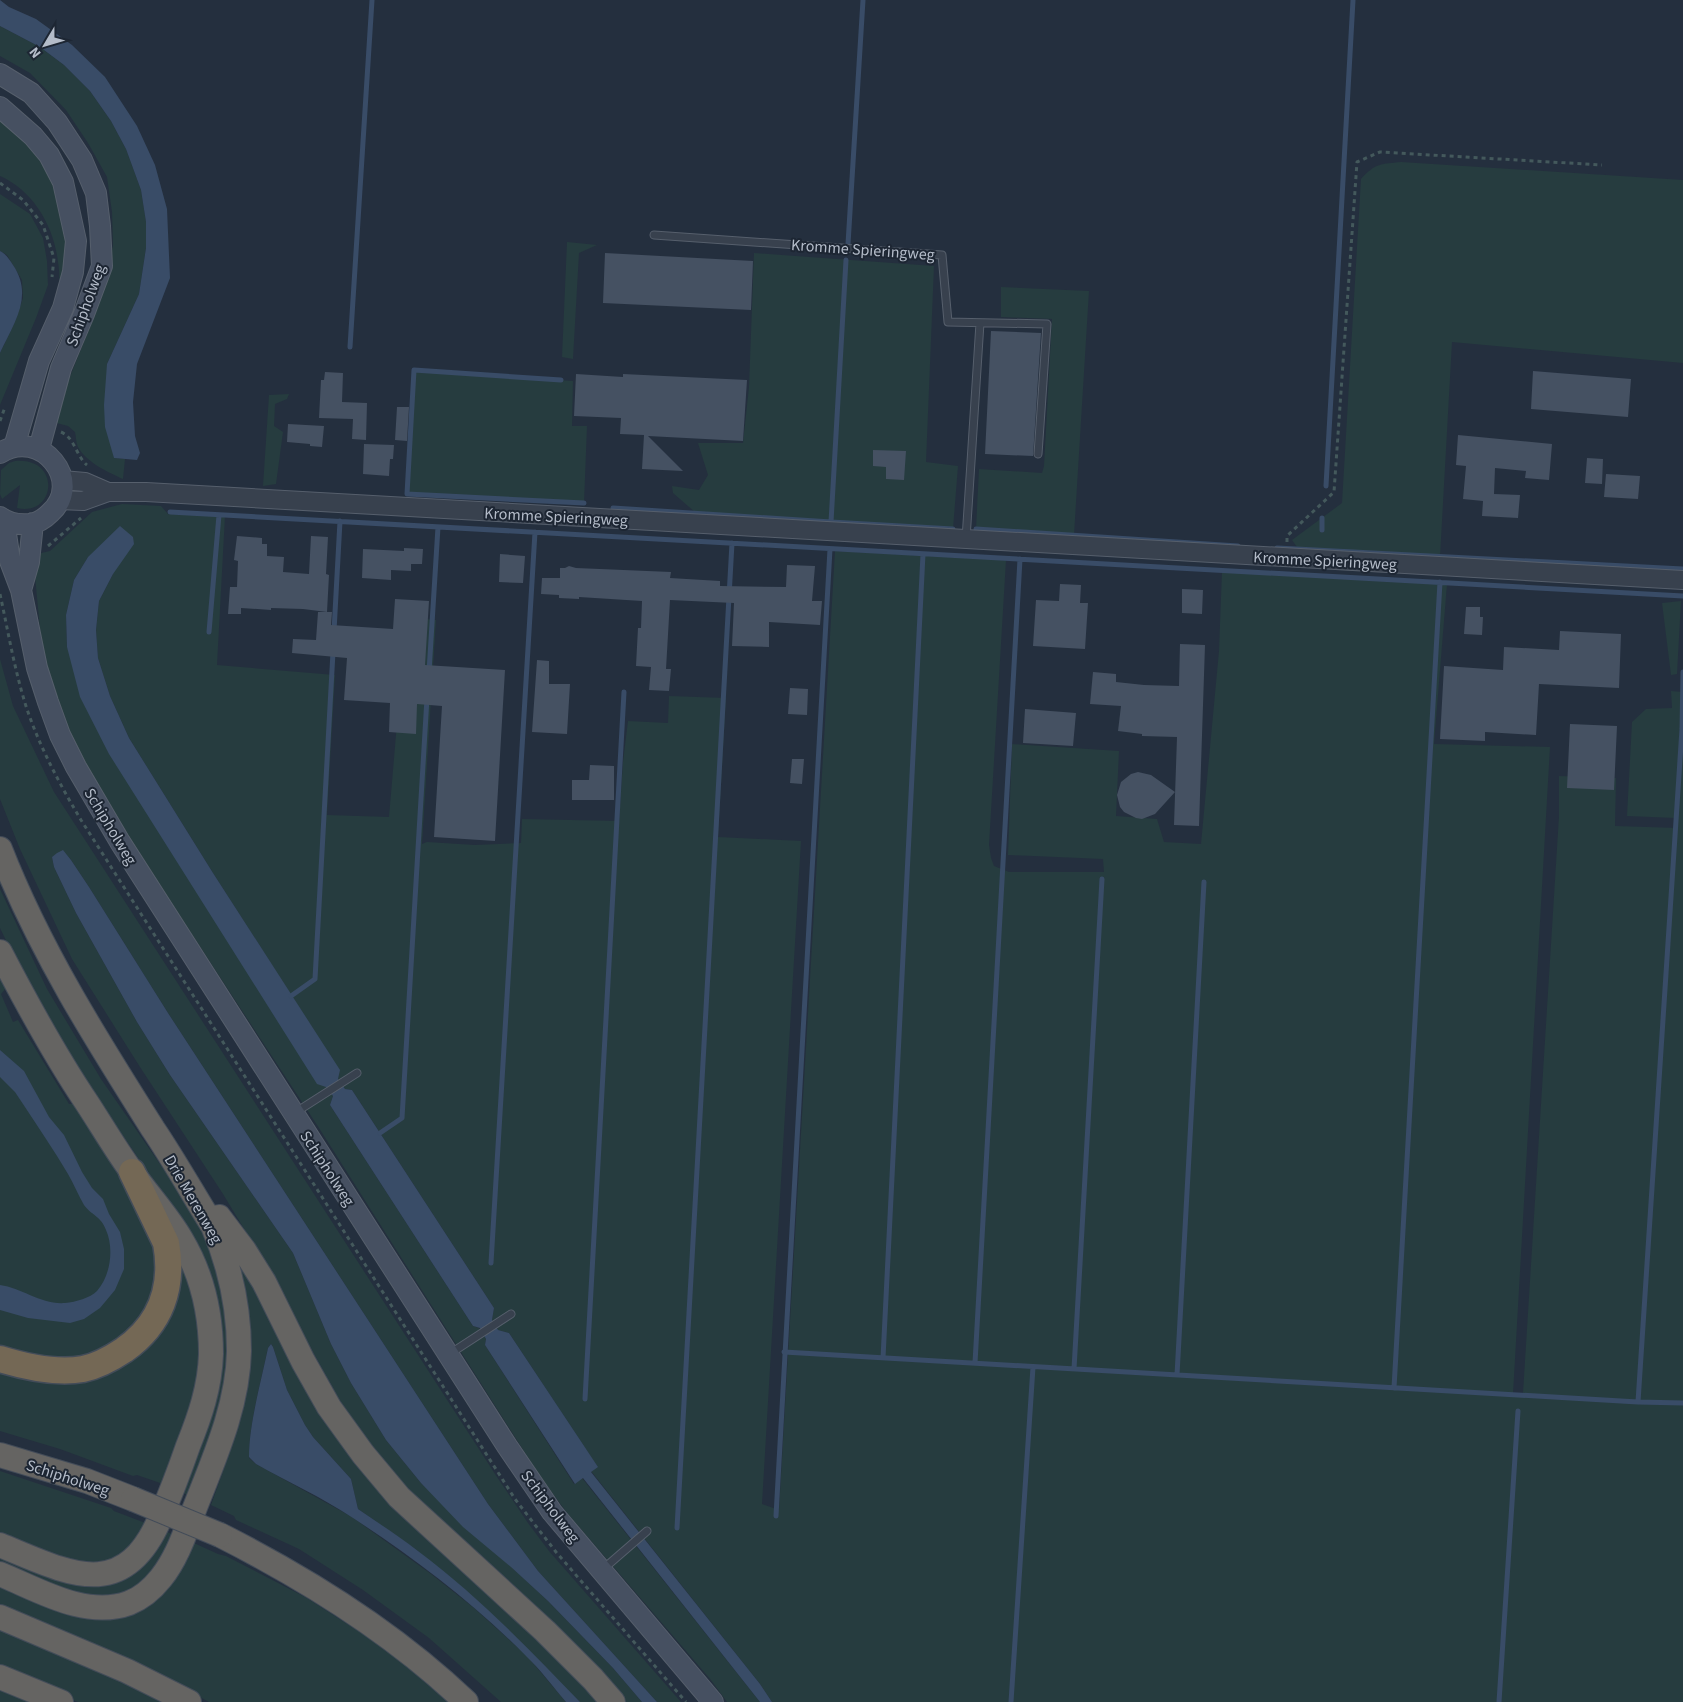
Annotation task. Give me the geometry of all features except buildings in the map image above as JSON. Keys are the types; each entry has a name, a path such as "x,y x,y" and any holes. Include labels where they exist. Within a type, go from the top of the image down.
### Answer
{"highway":[{"name":"Drie Merenweg","path":"0,849 10,875 48,953 113,1066 213,1226 234,1287 239,1351 235,1388 224,1433 178,1549 154,1586 130,1603 103,1608 82,1606 0,1574"},
{"name":"Drie Merenweg","path":"0,952 33,1016 67,1073 132,1172 180,1237 195,1264 207,1306 211,1356 204,1404 155,1532 139,1554 129,1563 103,1574 85,1575 51,1566 0,1545"},
{"path":"154,1129 244,1250 264,1282 303,1361 329,1407 363,1454 400,1497 545,1631 613,1702"},
{"path":"0,1359 52,1370 82,1369 96,1365 119,1353 130,1346 150,1326 160,1310 166,1291 168,1256 166,1243 132,1172"},
{"name":"Schipholweg","path":"0,1455 87,1481 134,1499 220,1535 272,1561 358,1615 404,1650 466,1702"},
{"path":"0,1617 127,1671 190,1702"},
{"path":"0,1677 61,1702"}],"main road":[{"name":"Schipholweg","path":"0,74 31,94 57,122 82,160 96,193 100,226 102,266 61,368 39,449"},
{"name":"Schipholweg","path":"0,107 33,136 49,155 63,182 76,240 73,272 63,308 39,361 21,422 7,450"},
{"path":"2,519 19,525 33,523 44,518 53,511 62,490 62,480 54,462 47,454 39,449 27,446 7,450"},
{"name":"Schipholweg","path":"2,519 10,561 21,590 37,668 60,735 76,767 120,842 506,1446 552,1512 713,1702"},
{"name":"Schipholweg","path":"21,590 29,562 33,523"}],"street":[{"name":"Kromme Spieringweg","path":"62,480 86,482 108,492"},
{"name":"Kromme Spieringweg","path":"59,500 83,501 108,492 156,493 1683,580"}],"lane":[{"name":"Kromme Spieringweg","path":"654,235 942,255 948,322 1046,324 1038,454"},
{"path":"966,539 980,323"},
{"path":"294,1114 356,1073"},
{"path":"448,1355 511,1314"},
{"path":"602,1570 645,1534"}],"path":[{"path":"1287,536 1334,492 1357,162 1380,152 1602,165"},
{"path":"0,183 24,200 43,225 54,258 51,282"},
{"path":"6,404 0,420 21,422"},
{"path":"44,425 68,435 82,461 89,467"},
{"path":"30,551 50,545 85,515"}],"green space":[{"path":"0,26 40,47 64,65 90,91 111,121 126,149 141,190 146,222 146,248 139,294 107,364 114,458 125,459 123,479 87,458 78,447 75,432 68,426 53,422 106,282 113,245 112,212 107,177 88,143 66,110 30,73 0,56"},
{"path":"0,119 48,162 72,255 60,297 56,249 47,223 23,191 0,176"},
{"path":"1401,162 1683,180 1683,363 1452,342 1440,557 1297,547 1292,540 1342,503 1361,179 1370,170 1379,165"},
{"path":"0,194 30,214 43,238 47,261 48,285 0,405 0,353 14,324 23,298 22,280 7,255 0,251"},
{"path":"567,242 597,245 579,253 573,359 562,357"},
{"path":"754,253 934,266 926,462 958,466 953,529 696,513 673,493 672,486 699,490 708,475 698,443 743,443 749,387"},
{"path":"1001,287 1089,291 1074,535 976,529 979,469 1042,473 1044,466 1052,319 1001,317"},
{"path":"414,370 573,381 572,426 587,426 584,503 407,494"},
{"path":"289,394 287,399 275,404 274,426 283,432 276,484 263,486 269,395"},
{"path":"15,461 30,462 41,468 47,476 46,496 40,504 30,508 17,508 20,485 2,499 0,494 1,470 9,463"},
{"path":"122,504 161,506 168,514 225,516 217,665 335,675 327,815 389,817 406,617 436,620 422,844 427,842 475,845 521,843 522,819 619,821 628,721 668,723 669,696 726,698 718,837 801,841 762,1504 779,1510 835,551 1006,560 989,845 994,866 1009,872 1104,872 1103,859 1008,855 1012,744 1119,751 1116,816 1157,819 1164,842 1201,844 1219,651 1222,571 1447,584 1434,744 1550,747 1513,1394 1523,1393 1559,816 1559,776 1616,778 1615,826 1678,828 1678,766 1675,818 1627,816 1632,722 1646,709 1672,708 1671,691 1683,692 1683,1702 772,1702 760,1684 591,1471 597,1466 509,1333 498,1330 492,1320 494,1308 352,1090 345,1089 338,1079 339,1070 129,738 110,696 98,658 96,630 99,601 113,574 88,557 74,580 66,615 67,647 333,1096 330,1105 473,1326 479,1328 486,1339 485,1345 574,1484 582,1478 760,1702 727,1702 711,1680 568,1514 539,1475 319,1128 109,808 67,729 51,687 41,640 34,565 37,554 50,551 92,512"},
{"path":"1681,601 1677,674 1671,675 1662,603"},
{"path":"0,659 13,706 54,792 497,1477 549,1551 681,1702 657,1702 538,1571 488,1504 168,1013 89,887 63,851 52,857 54,867 76,913 137,1022 170,1075 293,1253 331,1344 351,1383 386,1440 421,1483 548,1601 613,1668 642,1702 625,1702 577,1647 404,1485 371,1445 339,1399 252,1242 223,1194 72,959 20,849 0,799"},
{"path":"0,889 47,989 101,1079 187,1203 203,1230 217,1264 229,1335 223,1397 190,1496 178,1491 215,1381 185,1236 156,1184 76,1067 14,957 0,928"},
{"path":"0,976 6,988 1,994 13,1022 18,1020 69,1104 74,1104 148,1218 159,1271 149,1308 122,1341 79,1359 50,1360 0,1352"},
{"path":"181,1250 198,1307 202,1369 166,1485 137,1475 133,1476 60,1449 0,1431 0,1367 120,1366"},
{"path":"241,1256 323,1411 601,1702 580,1702 418,1551 358,1509 351,1479 313,1437 305,1425 287,1390 271,1344 268,1348 256,1403 249,1458 256,1464 352,1517 431,1574 474,1608 527,1656 566,1702 501,1702 429,1638 363,1590 299,1549 236,1520 234,1516 211,1505 236,1431 249,1373 251,1331 237,1260"},
{"path":"0,1471 111,1508 114,1511 148,1524 129,1552 93,1569 0,1540"},
{"path":"162,1530 175,1535 163,1562 136,1587 119,1596 77,1596 0,1564 0,1552 78,1584 101,1585 122,1579"},
{"path":"194,1543 226,1556 307,1598 394,1654 449,1702 209,1702 178,1685 0,1612 0,1583 94,1619 118,1619 150,1606 188,1559"},
{"path":"0,1629 168,1702 78,1702 0,1670"},
{"path":"0,1685 42,1702 0,1702"}],"water":[{"path":"0,0 9,7 36,19 72,45 105,77 137,126 155,165 167,209 170,278 137,364 133,402 135,436 140,453 137,460 114,458 105,427 104,405 107,364 139,294 146,248 146,222 141,190 126,149 111,121 90,91 64,65 40,47 0,26"},
{"path":"0,251 9,259 19,276 22,299 16,320 0,353"},
{"path":"120,526 133,537 134,544 113,574 99,601 96,630 98,658 110,696 129,738 213,873 340,1070 338,1079 345,1089 352,1090 494,1308 492,1320 498,1330 509,1333 598,1467 591,1472 760,1684 772,1702 760,1702 583,1478 575,1484 485,1345 486,1339 480,1328 473,1326 330,1105 333,1096 326,1087 317,1084 109,754 80,697 67,647 66,615 74,580 88,557"},
{"path":"63,850 89,887 168,1013 488,1504 538,1571 657,1702 642,1702 613,1668 548,1601 463,1527 421,1483 386,1440 351,1383 331,1344 293,1253 170,1075 137,1022 76,913 54,867 52,857"},
{"path":"0,1050 24,1071 49,1117 64,1135 82,1172 92,1188 103,1199 109,1214 120,1232 124,1249 124,1269 115,1290 100,1308 84,1319 70,1323 28,1318 0,1310 0,1285 57,1303 74,1302 91,1296 102,1285 108,1269 110,1245 104,1225 84,1205 68,1174 46,1139 15,1092 0,1077"},
{"path":"271,1344 287,1390 305,1425 313,1437 351,1479 358,1509 411,1545 482,1604 580,1702 566,1702 537,1667 486,1618 421,1566 342,1511 256,1464 249,1457 256,1403 268,1348"}],"waterway":[{"path":"350,347 372,0"},
{"path":"848,244 863,0"},
{"path":"1326,486 1353,0"},
{"path":"846,260 831,522 953,529"},
{"path":"561,380 414,370 407,494 584,503"},
{"path":"613,508 831,522"},
{"path":"170,512 1683,596"},
{"path":"209,632 219,515"},
{"path":"1322,518 1322,530"},
{"path":"334,631 340,521"},
{"path":"429,672 438,527"},
{"path":"976,529 1238,546"},
{"path":"491,1263 535,532"},
{"path":"677,1528 732,543"},
{"path":"1277,548 1683,569"},
{"path":"776,1516 830,549"},
{"path":"883,1358 923,554"},
{"path":"975,1363 1020,559"},
{"path":"1394,1388 1440,582"},
{"path":"291,996 315,979 333,652"},
{"path":"1638,1402 1682,729 1683,672"},
{"path":"585,1399 624,692"},
{"path":"380,1133 402,1118 427,698"},
{"path":"1074,1369 1102,879"},
{"path":"1177,1375 1204,882"},
{"path":"784,1352 1638,1402 1683,1403"},
{"path":"1011,1702 1033,1367"},
{"path":"1499,1702 1518,1411"}]}
